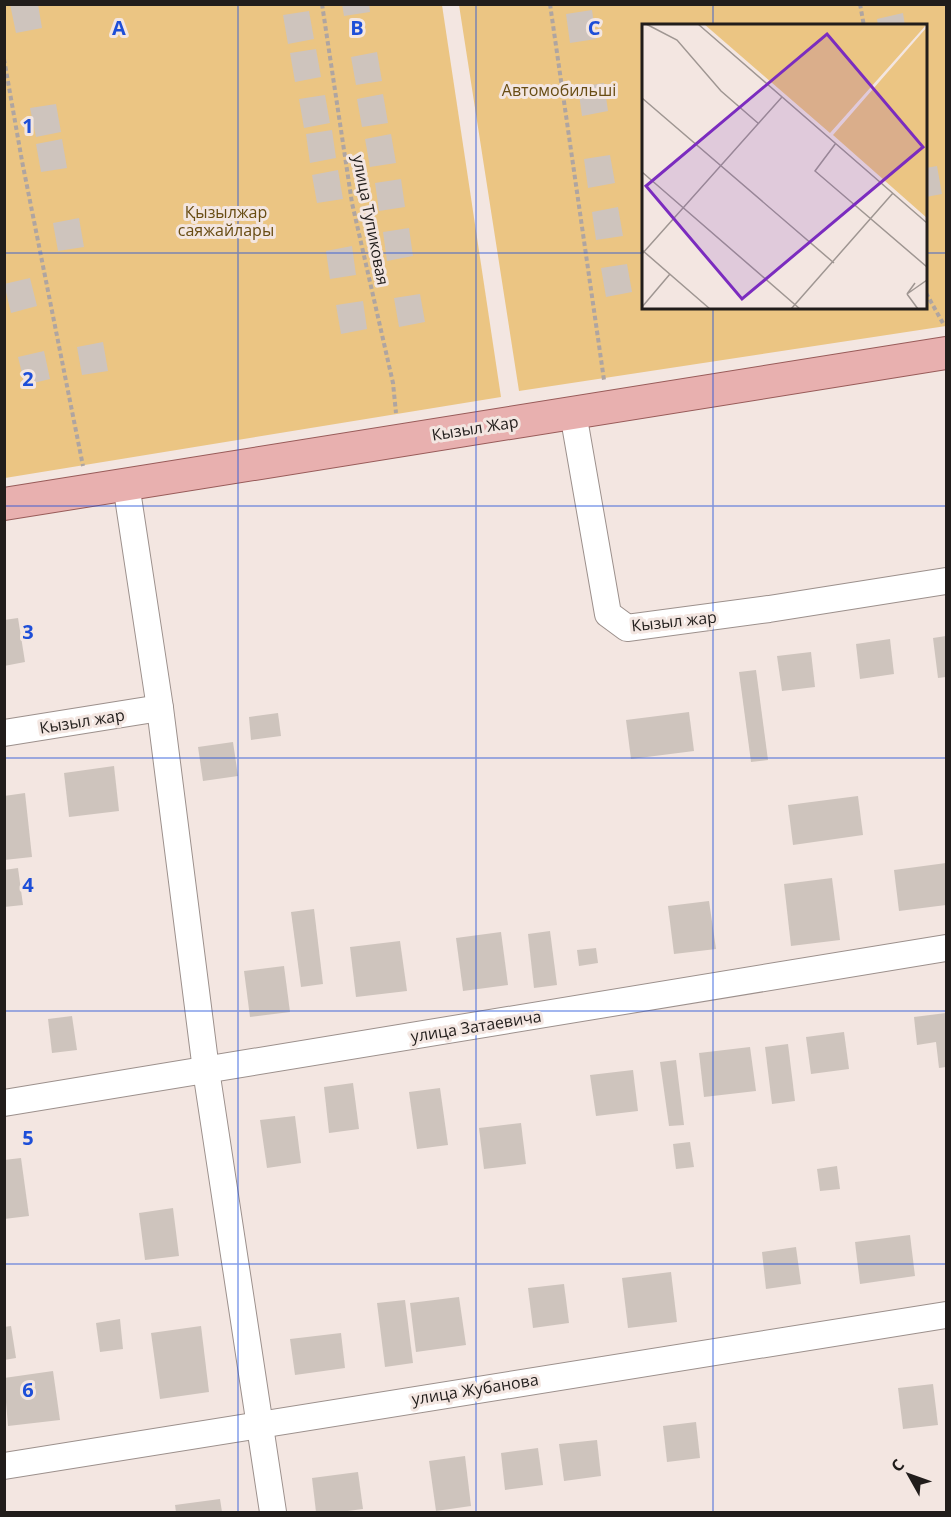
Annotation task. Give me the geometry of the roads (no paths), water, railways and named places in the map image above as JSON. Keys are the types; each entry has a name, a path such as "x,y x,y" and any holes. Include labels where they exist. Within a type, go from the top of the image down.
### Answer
{"main road":[{"name":"Кызыл Жар","path":"4,504 946,353"}],"street":[{"name":"Кызыл жар","path":"573,413 608,614 627,628 769,609 946,581"},
{"path":"126,484 160,708 206,1070 273,1512"},
{"name":"Кызыл жар","path":"4,733 160,708"},
{"name":"улица Затаевича","path":"4,1103 946,948"},
{"name":"улица Жубанова","path":"4,1466 260,1423 946,1315"}],"park label":[{"name":"Автомобильші","path":"559,90"},
{"name":"Қызылжар саяжайлары","path":"226,221"}]}
